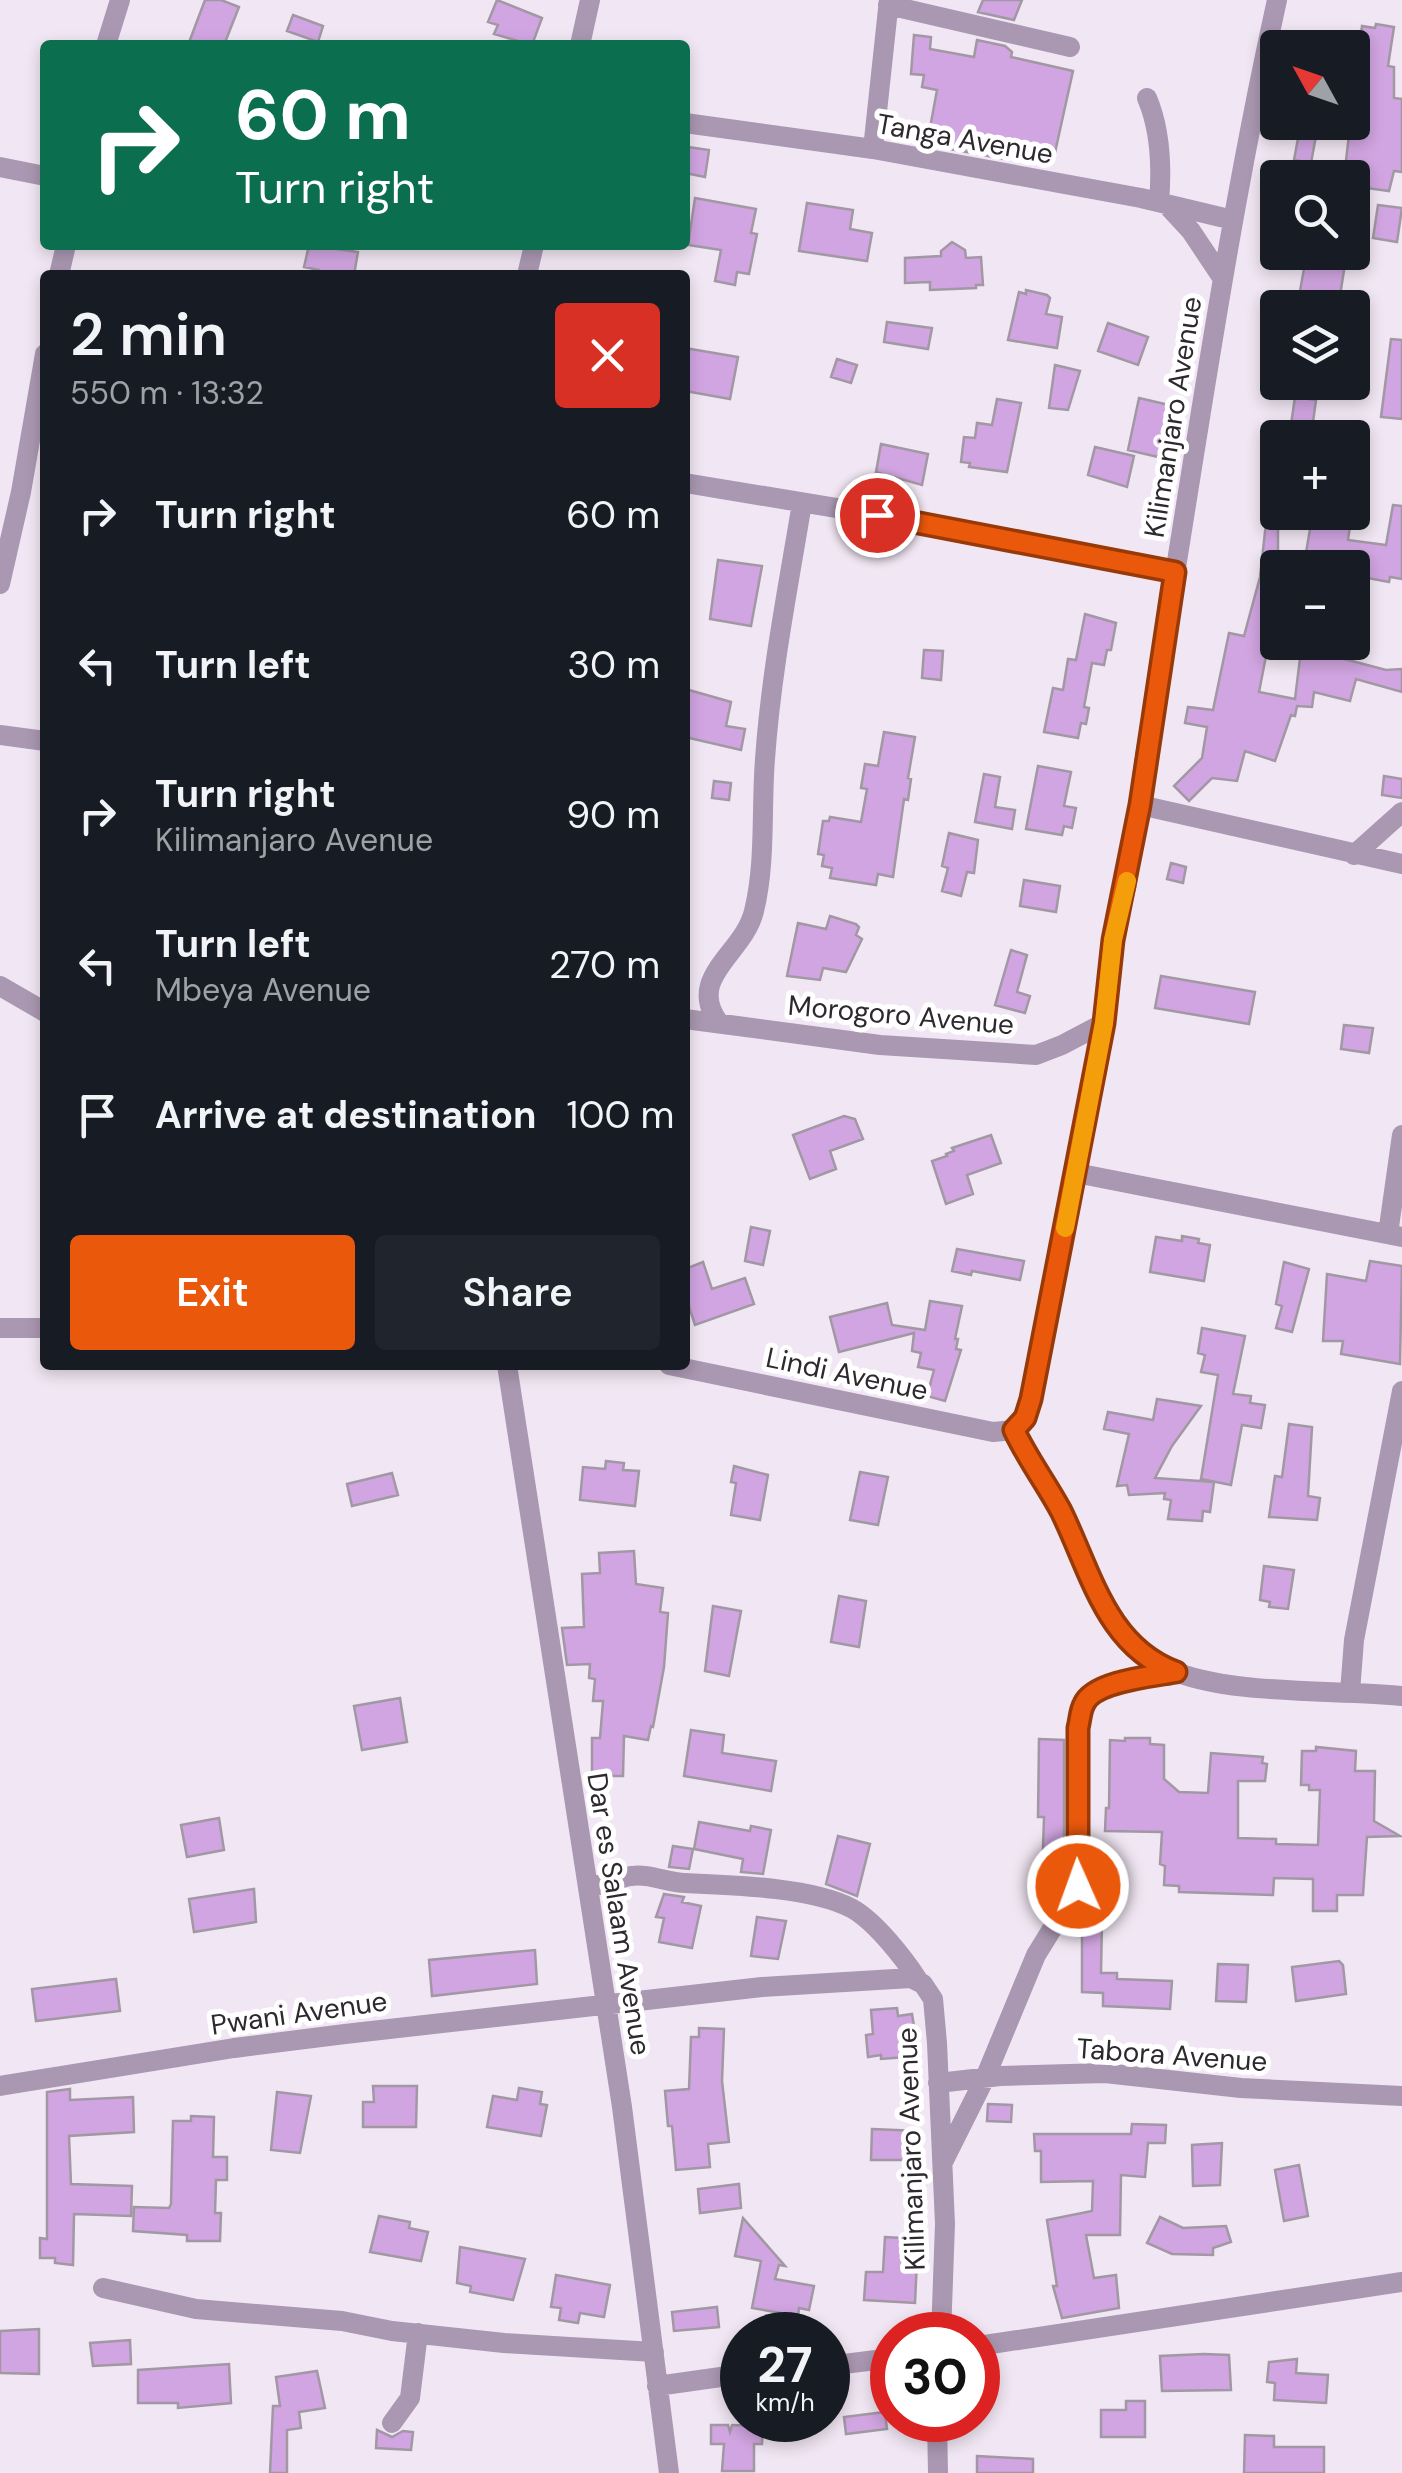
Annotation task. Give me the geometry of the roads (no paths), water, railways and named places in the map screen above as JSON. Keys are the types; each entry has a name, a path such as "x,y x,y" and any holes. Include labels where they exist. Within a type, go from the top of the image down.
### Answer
{"street":[{"path":"108,40 120,0"},
{"path":"581,40 590,0"},
{"name":"Kilimanjaro Avenue","path":"1014,1430 1025,1418 1031,1399 1104,1023 1113,940 1140,805 1223,279 1277,0"},
{"path":"873,148 888,2 1070,47"},
{"path":"1147,98 1160,149 1163,203 1190,231 1223,279"},
{"name":"Tanga Avenue","path":"690,124 873,148 1233,220"},
{"path":"0,167 40,175"},
{"path":"0,580 40,409"},
{"path":"690,484 1175,572"},
{"path":"719,1024 707,1001 709,984 746,935 759,888 765,758 802,503"},
{"path":"0,736 40,740"},
{"path":"1140,805 1402,864"},
{"path":"1354,855 1402,812"},
{"path":"0,986 40,1009"},
{"name":"Morogoro Avenue","path":"690,1021 880,1045 1036,1055 1104,1023"},
{"path":"1076,1173 1395,1235 1402,1134"},
{"path":"0,1328 40,1328"},
{"name":"Lindi Avenue","path":"690,1369 993,1432 1014,1430"},
{"name":"Dar es Salaam Avenue","path":"508,1370 606,2004 669,2473"},
{"path":"1350,1692 1354,1640 1402,1391"},
{"path":"1014,1430 1059,1508 1103,1606 1136,1648 1176,1672 1194,1677 1295,1690 1402,1696"},
{"path":"942,2164 985,2078 1036,1955 1078,1886 1078,1728 1084,1704 1096,1690 1176,1672"},
{"name":"Kilimanjaro Avenue","path":"588,1886 614,1884 636,1875 674,1883 826,1898 858,1912 891,1943 933,2000 945,2224 943,2312"},
{"path":"606,2004 862,1980 918,1980"},
{"name":"Pwani Avenue","path":"0,2086 234,2048 606,2004"},
{"name":"Tabora Avenue","path":"938,2083 1130,2074 1240,2088 1402,2096"},
{"path":"1000,2343 1402,2282"},
{"path":"103,2288 196,2310 342,2321 418,2334 654,2352"},
{"path":"392,2423 410,2398 418,2334"},
{"path":"657,2386 720,2377"},
{"path":"938,2442 938,2473"}]}
